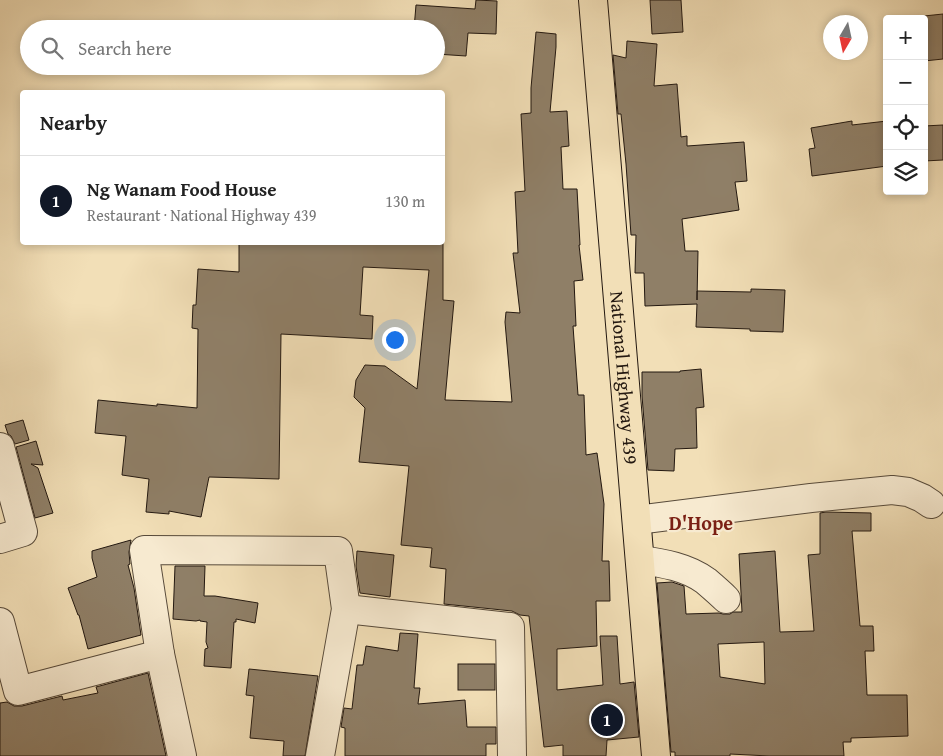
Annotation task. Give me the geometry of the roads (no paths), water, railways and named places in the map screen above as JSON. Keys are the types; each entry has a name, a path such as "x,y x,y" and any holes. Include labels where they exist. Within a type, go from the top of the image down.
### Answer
{"main road":[{"name":"National Highway 439","path":"593,0 656,756"}],"street":[{"path":"0,447 23,532 0,539"},
{"path":"637,520 811,498 892,490 908,492 932,504"},
{"path":"182,756 160,654 144,550 338,551 346,609 320,756"},
{"path":"640,560 659,562 687,570 705,580 726,600"},
{"path":"346,609 510,627 512,756"},
{"path":"0,622 18,691 160,654"}],"place":[{"name":"Ng Wanam Food House","path":"607,720"}],"district":[{"name":"D'Hope","path":"701,523"}]}
